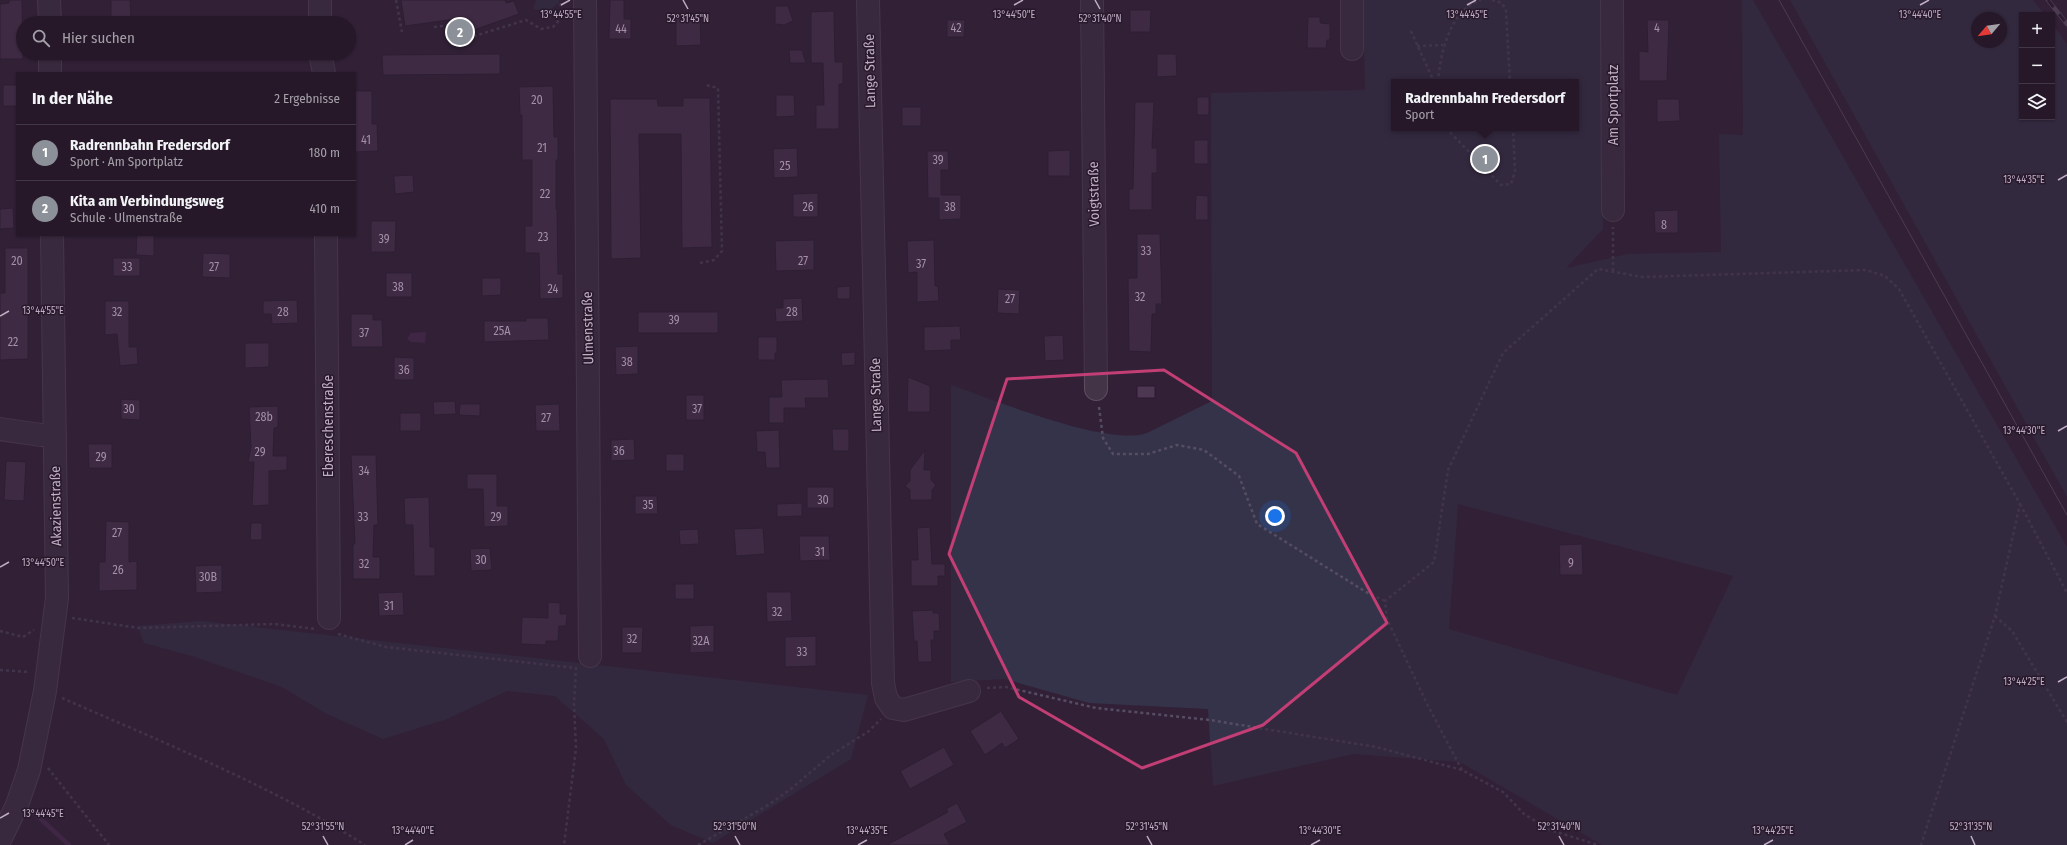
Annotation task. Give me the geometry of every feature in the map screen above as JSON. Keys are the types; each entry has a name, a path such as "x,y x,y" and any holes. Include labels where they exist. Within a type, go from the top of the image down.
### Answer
{"street":[{"path":"50,0 50,16"},
{"path":"320,0 320,16"},
{"name":"Ulmenstraße","path":"583,662 585,0"},
{"name":"Lange Straße","path":"868,0 883,675 886,698 893,708"},
{"name":"Voigtstraße","path":"1092,0 1096,389"},
{"path":"1352,0 1352,49"},
{"name":"Am Sportplatz","path":"1612,0 1613,210"},
{"path":"50,60 50,72"},
{"path":"321,60 324,72"},
{"name":"Akazienstraße","path":"0,840 16,805 31,761 46,682 57,598 52,236"},
{"name":"Ebereschenstraße","path":"326,236 329,627"},
{"path":"0,429 41,435 55,435"},
{"path":"893,708 904,710 969,691"}],"path":[{"path":"396,0 402,32"},
{"path":"434,27 458,24 463,35 468,38 526,20 541,29 553,27 560,19 561,0"},
{"path":"1438,79 1443,45 1464,11 1481,0"},
{"path":"1492,0 1502,3 1506,11 1510,79"},
{"path":"1411,31 1433,79"},
{"path":"1417,46 1443,45"},
{"path":"700,263 714,260 722,251 718,88 706,85"},
{"path":"1449,131 1501,185 1511,184 1515,171 1513,131"},
{"path":"1613,210 1613,271"},
{"path":"1385,601 1434,562 1448,470 1503,353 1598,269 1642,277 1866,270 1885,276 1899,289 2020,504 2067,593"},
{"path":"1096,389 1103,438 1113,454 1148,454 1177,445 1204,450 1239,476 1257,524 1366,592 1385,601"},
{"path":"1921,845 1995,616 2020,504"},
{"path":"1385,601 1387,619 1427,704 1462,770"},
{"path":"1995,616 2012,631 2067,722"},
{"path":"0,631 23,637 55,618 79,618 139,628 274,624 329,627 386,648 583,662 574,704 576,748 564,845"},
{"path":"0,670 46,682 208,761 339,828 365,845"},
{"path":"969,691 992,687 1006,687 1096,708 1210,720 1376,747 1462,770 1503,792 1524,814 1550,830 1598,845"},
{"path":"698,845 770,804 792,788 831,755 869,731 893,708"},
{"path":"31,761 47,767 109,845"}],"highlighted area":[{"path":"1164,370 1296,453 1387,623 1263,725 1142,768 1019,697 949,554 1007,379"}],"shaded area":[{"path":"536,0 559,0 559,3 548,11 533,9"},
{"path":"1363,0 1602,0 1603,229 1566,268 1628,254 1721,252 1719,134 1743,135 1742,0 1753,0 2067,547 2067,845 1602,845 1460,762 1353,754 1213,786 1208,709 1089,703 1005,679 951,682 951,385 1050,420 1079,428 1129,436 1147,433 1212,401 1211,93 1365,90","holes":["1458,504 1733,576 1677,695 1449,629"]},
{"path":"1790,0 2033,0 2043,12 2019,12 2019,120 2055,120 2055,28 2067,44 2067,497"},
{"path":"426,332 425,343 411,342 407,339 411,333"},
{"path":"201,621 868,695 851,759 713,843 671,825 626,785 604,739 555,696 507,691 447,719 383,739 327,714 282,687 192,656 144,643 138,626"}],"building":[{"path":"9,0 22,0 22,16 16,16 16,59 0,59 0,4 9,3"},
{"path":"111,0 130,0 131,16 111,16"},
{"path":"401,0 505,0 506,3 514,1 519,14 468,32 463,18 405,26"},
{"path":"610,0 624,0 624,19 631,19 631,39 609,39"},
{"path":"775,6 788,6 793,21 784,25 775,24"},
{"path":"1130,10 1151,10 1150,32 1130,32"},
{"path":"834,11 835,62 843,62 843,84 839,84 839,129 816,129 816,105 824,105 823,63 811,63 811,12"},
{"path":"676,17 700,17 701,45 676,46"},
{"path":"1308,17 1320,17 1320,23 1330,24 1330,40 1327,40 1326,48 1307,48"},
{"path":"947,20 965,20 964,37 947,37"},
{"path":"1647,20 1669,20 1667,81 1639,81 1639,51 1648,52"},
{"path":"789,50 802,50 806,63 790,63"},
{"path":"500,54 500,74 383,75 382,55"},
{"path":"1157,54 1176,54 1177,76 1157,77"},
{"path":"3,85 16,85 16,106 3,106"},
{"path":"553,86 554,137 558,137 558,160 556,160 556,209 558,274 563,274 563,298 540,299 539,253 525,253 525,226 532,226 532,160 522,160 522,115 520,115 519,87"},
{"path":"356,91 372,91 372,124 377,124 378,151 356,152"},
{"path":"776,95 794,95 795,116 776,117"},
{"path":"1197,97 1209,97 1209,115 1197,115"},
{"path":"683,98 710,98 712,247 682,248 681,134 639,134 641,258 611,259 610,99 657,99 658,106 683,106"},
{"path":"1657,99 1679,99 1680,121 1657,122"},
{"path":"1135,102 1154,102 1152,148 1157,148 1157,173 1152,173 1152,210 1129,210 1129,189 1133,189"},
{"path":"902,107 921,107 921,126 902,126"},
{"path":"1194,140 1208,140 1208,164 1194,164"},
{"path":"797,148 798,177 774,178 773,149"},
{"path":"1070,150 1070,176 1048,176 1048,151"},
{"path":"927,151 948,151 949,170 941,170 941,195 961,195 961,219 939,220 939,198 928,198"},
{"path":"413,175 414,192 395,194 394,176"},
{"path":"818,193 818,217 793,217 793,194"},
{"path":"1196,195 1208,196 1208,220 1195,220"},
{"path":"13,208 14,228 0,229 0,209"},
{"path":"1678,210 1678,233 1655,233 1654,211"},
{"path":"371,221 396,221 395,252 371,252"},
{"path":"1137,234 1160,234 1162,304 1156,304 1156,314 1152,314 1151,352 1129,351 1128,278 1137,278"},
{"path":"137,236 154,236 154,256 136,255"},
{"path":"814,240 814,270 776,271 775,241"},
{"path":"934,240 935,286 938,286 939,301 917,302 917,272 908,273 907,241"},
{"path":"5,248 28,248 28,359 0,360 0,293 5,293"},
{"path":"203,253 230,254 230,278 202,277"},
{"path":"113,258 140,258 140,276 113,276"},
{"path":"386,273 412,273 412,297 386,297"},
{"path":"482,278 501,278 501,295 482,296"},
{"path":"850,286 850,299 837,299 837,287"},
{"path":"998,289 1020,290 1019,314 997,313"},
{"path":"802,298 803,321 776,322 775,308 783,308 783,299"},
{"path":"297,300 298,323 272,324 271,314 263,314 263,301"},
{"path":"105,301 129,301 129,347 137,347 138,364 120,366 117,334 105,335"},
{"path":"638,312 718,312 718,333 638,333"},
{"path":"351,314 373,314 373,320 382,320 383,347 351,347"},
{"path":"526,318 548,318 549,340 484,342 484,321 526,321"},
{"path":"960,326 961,340 951,340 951,350 924,351 924,327"},
{"path":"1063,335 1064,360 1045,361 1044,336"},
{"path":"758,337 777,337 777,353 775,353 775,360 758,360"},
{"path":"245,343 269,343 269,367 245,368"},
{"path":"638,346 638,374 616,375 615,347"},
{"path":"855,352 855,365 842,366 841,353"},
{"path":"394,357 414,358 414,380 394,380"},
{"path":"908,377 930,386 930,412 907,412"},
{"path":"828,379 829,398 805,398 806,408 784,408 784,423 769,423 769,397 782,397 781,380"},
{"path":"1137,386 1155,386 1155,398 1137,398"},
{"path":"686,395 704,395 704,420 686,420"},
{"path":"121,399 140,400 140,420 121,419"},
{"path":"455,401 456,414 434,415 433,402"},
{"path":"460,404 480,404 480,416 459,415"},
{"path":"559,404 560,431 536,431 535,405"},
{"path":"278,406 278,427 274,428 273,456 287,456 287,470 269,471 269,505 252,506 254,462 248,462 251,447 249,407"},
{"path":"400,413 421,413 421,431 400,431"},
{"path":"832,429 849,429 849,451 833,451"},
{"path":"779,430 780,468 766,468 765,452 757,452 756,431"},
{"path":"634,439 635,460 611,461 611,440"},
{"path":"88,444 112,444 112,468 89,468"},
{"path":"925,450 924,470 931,470 931,480 936,485 932,490 932,500 910,500 910,490 905,486 910,481 910,470"},
{"path":"666,454 684,454 684,471 666,471"},
{"path":"351,455 376,455 378,525 374,525 373,557 380,557 380,579 353,579 353,544 355,544"},
{"path":"6,461 26,462 24,501 4,500"},
{"path":"467,474 497,474 497,506 508,506 508,526 484,527 483,489 467,489"},
{"path":"807,487 834,487 834,508 807,508"},
{"path":"635,496 657,496 658,514 635,514"},
{"path":"429,497 430,547 435,547 435,576 414,576 413,525 405,525 404,498"},
{"path":"802,503 802,516 777,517 777,504"},
{"path":"106,521 129,522 129,562 137,561 137,590 99,591 99,562 105,562"},
{"path":"251,523 262,523 262,540 250,540"},
{"path":"930,527 932,564 945,564 945,576 938,576 938,586 911,586 911,560 918,560 917,528"},
{"path":"763,528 765,554 736,556 734,529"},
{"path":"698,529 699,544 680,545 679,530"},
{"path":"799,536 829,536 830,560 800,561"},
{"path":"1582,544 1583,575 1560,575 1559,545"},
{"path":"490,548 492,570 471,571 470,549"},
{"path":"222,565 222,592 196,593 195,566"},
{"path":"675,584 694,584 694,599 675,599"},
{"path":"403,592 404,615 379,616 378,593"},
{"path":"766,592 791,592 792,621 767,622"},
{"path":"548,602 560,603 560,614 567,614 566,626 559,626 558,641 546,641 546,645 521,644 522,617 548,618"},
{"path":"933,610 933,613 939,613 940,631 934,631 934,640 931,640 932,662 918,662 917,641 914,641 912,611"},
{"path":"714,625 714,652 690,653 690,626"},
{"path":"622,627 643,627 642,653 622,653"},
{"path":"816,636 816,666 785,667 785,637"},
{"path":"1001,711 1019,739 1005,748 1002,743 985,755 970,731"},
{"path":"944,747 954,765 910,789 900,771"},
{"path":"957,803 967,822 944,834 950,845 887,845 948,812 946,809"}],"waterway":[{"path":"33,812 69,845"}],"tram line":[{"path":"1779,0 2067,515"}],"railway":[{"path":"2048,0 2067,24"}],"place":[{"name":"Kita am Verbindungsweg","path":"460,32"},
{"name":"Radrennbahn Fredersdorf","path":"1485,159"}]}
